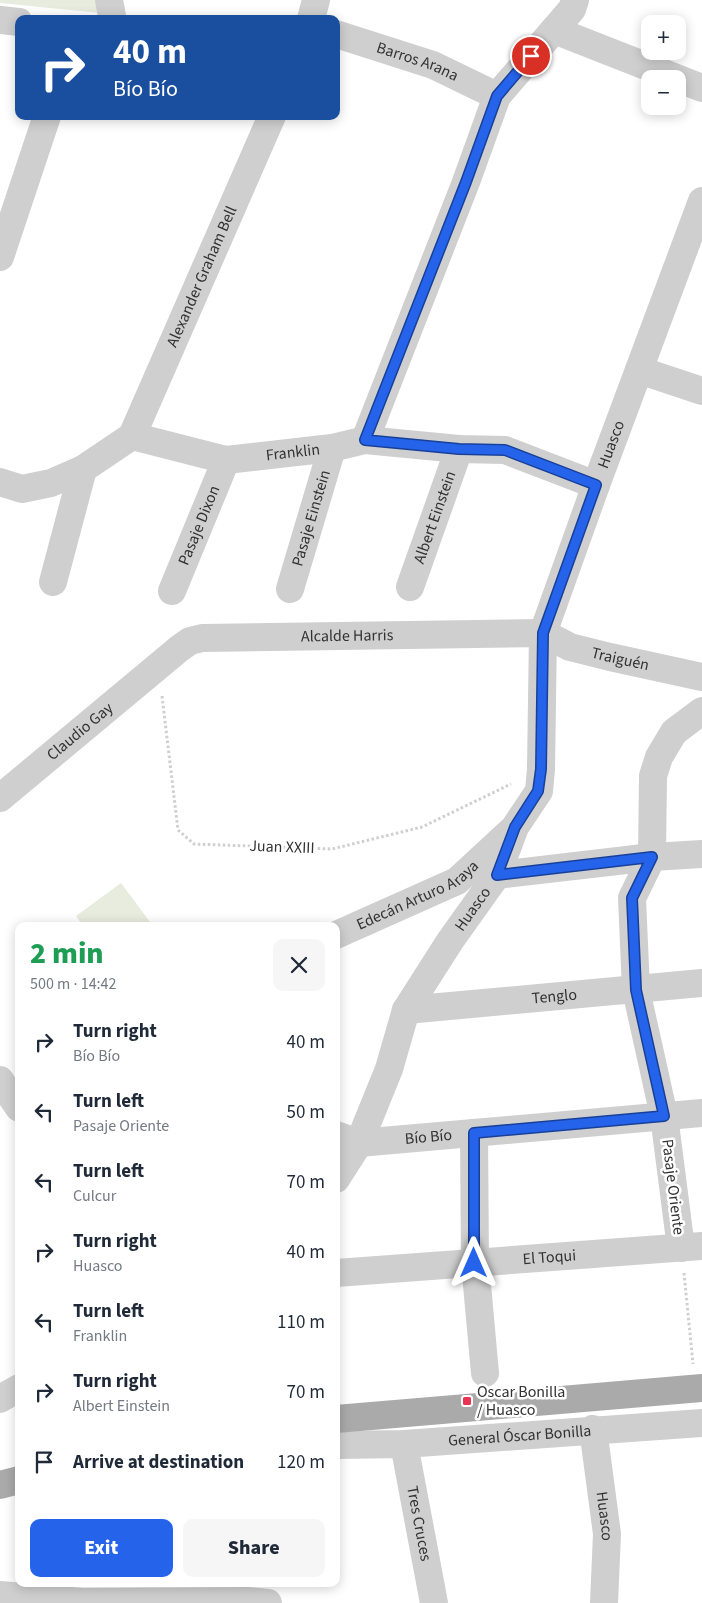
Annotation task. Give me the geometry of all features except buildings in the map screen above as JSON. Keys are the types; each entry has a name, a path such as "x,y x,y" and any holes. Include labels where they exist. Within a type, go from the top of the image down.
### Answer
{"main road":[{"name":"General Óscar Bonilla","path":"340,1419 699,1388"},
{"path":"0,1485 15,1481"}],"street":[{"path":"312,15 316,0"},
{"path":"365,440 466,182 497,96 572,9 575,0"},
{"path":"0,20 15,22"},
{"path":"554,30 702,88"},
{"name":"Barros Arana","path":"340,35 434,65 497,96"},
{"path":"0,257 47,120"},
{"name":"Alexander Graham Bell","path":"132,436 270,120"},
{"name":"Huasco","path":"340,1166 348,1139 389,1069 406,1010 450,941 497,875 515,827 538,791 541,769 543,633 702,201"},
{"path":"639,370 702,391"},
{"path":"0,482 22,489 51,483 83,469 132,436"},
{"name":"Franklin","path":"132,436 226,460 332,448 365,440 459,449 505,450 596,485"},
{"name":"Pasaje Einstein","path":"290,589 332,448"},
{"name":"Albert Einstein","path":"410,587 459,449"},
{"name":"Pasaje Dixon","path":"172,591 226,460"},
{"path":"53,582 83,469"},
{"name":"Alcalde Harris","path":"158,666 180,648 202,638 543,633"},
{"name":"Traiguén","path":"543,633 570,647 702,677"},
{"name":"Claudio Gay","path":"0,798 158,666"},
{"name":"Pasaje Oriente","path":"692,1247 636,990 632,898 652,857 653,776 659,756 674,732 702,711"},
{"name":"Edecán Arturo Araya","path":"340,933 457,881 515,827"},
{"path":"497,875 652,857 702,854"},
{"name":"Tenglo","path":"406,1010 702,983"},
{"path":"0,1080 15,1103"},
{"path":"0,1121 15,1112"},
{"name":"Bío Bío","path":"348,1139 474,1133 702,1113"},
{"path":"474,1133 474,1263 484,1373"},
{"name":"El Toqui","path":"340,1273 692,1247"},
{"path":"0,1399 15,1390"},
{"name":"General Óscar Bonilla","path":"340,1445 404,1444 593,1429 702,1423"},
{"name":"Huasco","path":"593,1429 607,1534 604,1603"},
{"name":"Tres Cruces","path":"404,1444 434,1603"},
{"path":"0,1595 82,1602 252,1598"}],"path":[{"name":"Juan XXIII","path":"158,666 178,830 194,844 332,849 422,826 541,769"},
{"name":"Pasaje Oriente","path":"692,1247 699,1388"}],"shaded area":[{"path":"0,0 98,0 100,13 0,3"},
{"path":"121,883 150,922 80,922 76,916"}],"place":[{"name":"Oscar Bonilla / Huasco","path":"467,1401"}],"route":[{"path":"474,1263 474,1133 664,1116 636,990 632,898 652,857 497,875 515,827 538,791 541,769 543,633 596,485 505,450 459,449 365,440 466,182 497,96 531,56"}]}
